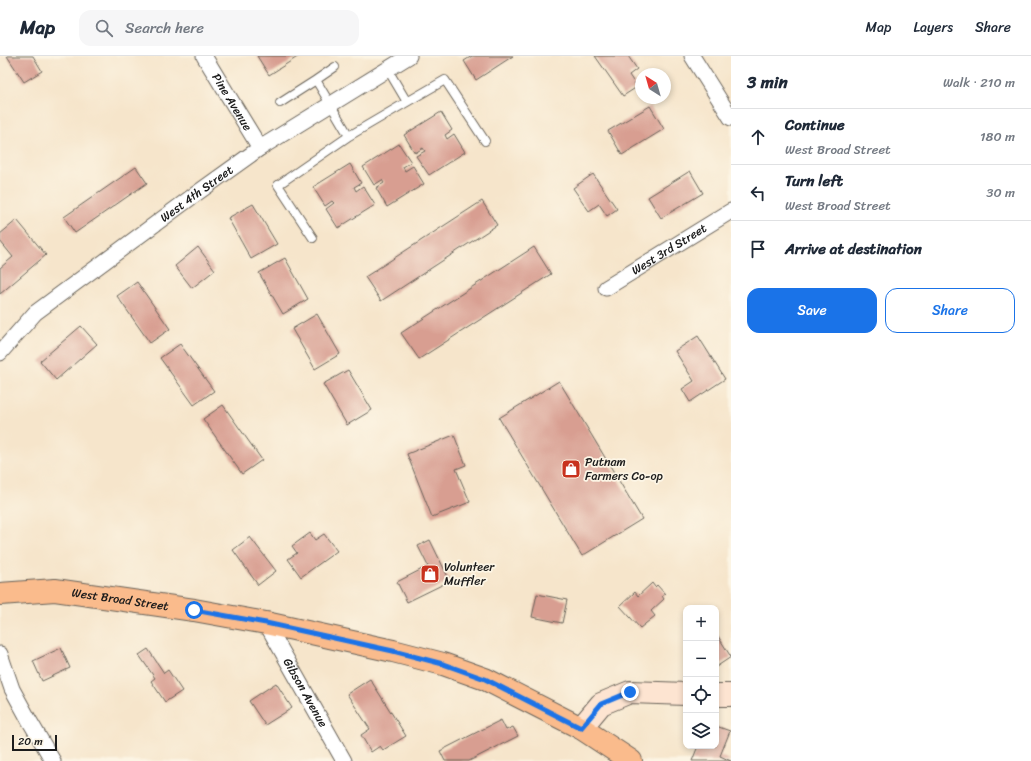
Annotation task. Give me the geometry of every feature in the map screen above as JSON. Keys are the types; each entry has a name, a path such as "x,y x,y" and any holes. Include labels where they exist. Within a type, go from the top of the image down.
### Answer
{"main road":[{"name":"West Broad Street","path":"0,594 55,590 194,610 266,623 393,651 443,664 485,679 581,728 631,761"}],"street":[{"name":"Pine Avenue","path":"204,56 260,148"},
{"name":"West 4th Street","path":"0,353 35,313 260,148 409,56"},
{"path":"692,56 731,118"},
{"name":"West 3rd Street","path":"606,288 731,211"},
{"name":"Gibson Avenue","path":"266,623 344,761"},
{"path":"0,654 12,689 53,761"},
{"path":"581,728 601,704 630,692 683,694"},
{"path":"719,695 731,695"}],"lane":[{"path":"280,103 335,67"},
{"path":"388,70 407,102"},
{"path":"316,80 348,136"},
{"path":"313,238 278,185 348,136 445,80 485,141"}],"building":[{"path":"7,56 33,56 42,71 24,82"},
{"path":"257,56 299,56 269,75"},
{"path":"472,56 513,56 476,80 464,61"},
{"path":"595,56 628,56 636,68 629,75 635,84 635,88 623,96"},
{"path":"650,106 664,129 622,155 608,131"},
{"path":"441,112 452,130 445,135 447,139 454,134 465,152 429,175 416,156 425,151 423,148 415,153 404,135"},
{"path":"399,144 411,162 403,167 405,171 413,166 424,184 387,207 376,188 384,183 382,180 374,185 363,167"},
{"path":"350,164 361,183 354,187 356,191 363,186 375,205 338,228 326,209 334,203 332,201 325,206 313,187"},
{"path":"136,167 147,183 75,233 64,217"},
{"path":"690,171 703,193 661,218 648,197"},
{"path":"593,174 617,209 607,216 599,204 589,211 573,188"},
{"path":"482,201 497,225 381,301 365,277"},
{"path":"253,204 277,244 251,259 228,218"},
{"path":"17,220 46,255 0,294 0,268 13,257 0,241 0,234"},
{"path":"198,247 215,270 192,288 175,266"},
{"path":"534,247 551,274 419,359 401,333"},
{"path":"285,258 308,299 283,314 259,273"},
{"path":"137,282 170,329 150,343 117,296"},
{"path":"317,314 340,354 315,369 292,329"},
{"path":"81,326 97,344 56,380 40,361"},
{"path":"698,336 725,379 690,402 682,389 694,381 675,351"},
{"path":"180,344 214,391 194,405 160,358"},
{"path":"348,370 372,410 347,425 323,384"},
{"name":"Putnam Farmers Co-op","path":"559,381 642,519 582,556 499,418"},
{"path":"223,405 262,460 242,474 203,419"},
{"path":"454,435 466,465 456,469 470,502 432,517 407,454"},
{"path":"310,533 315,540 324,534 337,551 301,577 288,559 297,553 292,546"},
{"path":"250,537 276,571 258,585 233,550"},
{"name":"Volunteer Muffler","path":"430,540 450,581 407,602 397,582 428,566 418,546"},
{"path":"652,583 655,587 657,585 665,594 662,596 664,599 651,611 655,616 640,628 620,606 635,592 638,596"},
{"path":"537,594 567,600 562,623 532,617"},
{"path":"719,638 731,657 719,665"},
{"path":"61,648 70,668 42,681 33,661"},
{"path":"148,649 164,673 168,670 182,691 165,702 151,681 155,678 139,655"},
{"path":"370,679 406,736 383,750 380,746 371,752 361,735 370,729 347,694"},
{"path":"276,683 292,708 265,725 249,701"},
{"path":"501,720 506,730 513,727 518,736 469,761 445,761 440,751"},
{"path":"719,727 730,731 720,756 731,761 692,761 697,749 719,749"}],"place":[{"name":"Putnam Farmers Co-op","path":"571,469"},
{"name":"Volunteer Muffler","path":"430,574"}],"route":[{"path":"194,610 266,623 393,651 443,664 485,679 581,728 601,704 630,692"}]}
